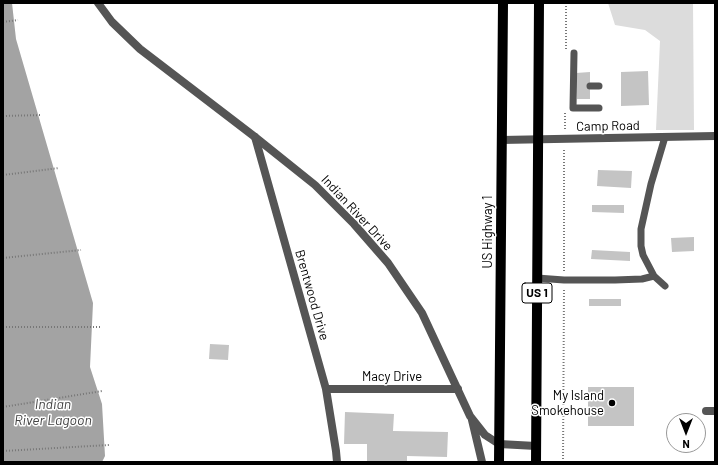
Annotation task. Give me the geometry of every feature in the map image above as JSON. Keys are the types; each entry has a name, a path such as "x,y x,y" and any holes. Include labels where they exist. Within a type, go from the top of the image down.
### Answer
{"main road":[{"name":"US Highway 1","path":"499,462 503,3"},
{"name":"US 1","path":"536,462 539,3"}],"street":[{"name":"Indian River Drive","path":"98,3 112,22 140,49 255,136 315,185 354,224 388,263 422,314 470,416 485,435 499,444"},
{"name":"Brentwood Drive","path":"255,136 326,389 336,451 336,462"},
{"name":"Camp Road","path":"502,140 715,136"},
{"name":"Macy Drive","path":"326,389 458,389"},
{"path":"470,416 482,462"},
{"path":"499,444 536,446"}],"lane":[{"path":"574,53 575,86 573,108 599,108"},
{"path":"590,86 599,86"},
{"path":"664,137 651,184 641,230 641,246 643,255 654,276 665,286"},
{"path":"537,278 564,280 632,279 654,276"}],"path":[{"path":"566,3 566,53"},
{"path":"3,22 18,20"},
{"path":"563,462 565,108"},
{"path":"3,116 42,115"},
{"path":"3,175 59,168"},
{"path":"3,258 81,250"},
{"path":"3,327 101,327"},
{"path":"3,407 102,391"},
{"path":"3,451 109,445"}],"shaded area":[{"path":"608,3 693,3 694,130 656,130 660,41 645,30 615,25"}],"water":[{"name":"Indian River Lagoon","path":"3,3 12,3 16,39 93,303 90,367 102,404 105,456 102,462 3,462"}],"building":[{"path":"648,71 649,105 621,106 621,72"},
{"path":"590,72 590,99 577,99 576,73"},
{"path":"598,170 632,171 631,188 597,186"},
{"path":"592,205 624,205 624,213 592,212"},
{"path":"694,237 694,251 672,252 671,238"},
{"path":"592,250 630,252 630,261 591,259"},
{"path":"589,299 621,299 621,306 589,306"},
{"path":"210,344 229,345 228,360 209,359"},
{"path":"588,387 634,387 634,426 588,426"},
{"path":"345,412 394,414 393,431 448,432 447,457 407,456 407,462 367,462 367,444 344,444"}],"place":[{"name":"My Island Smokehouse","path":"612,403"}]}
